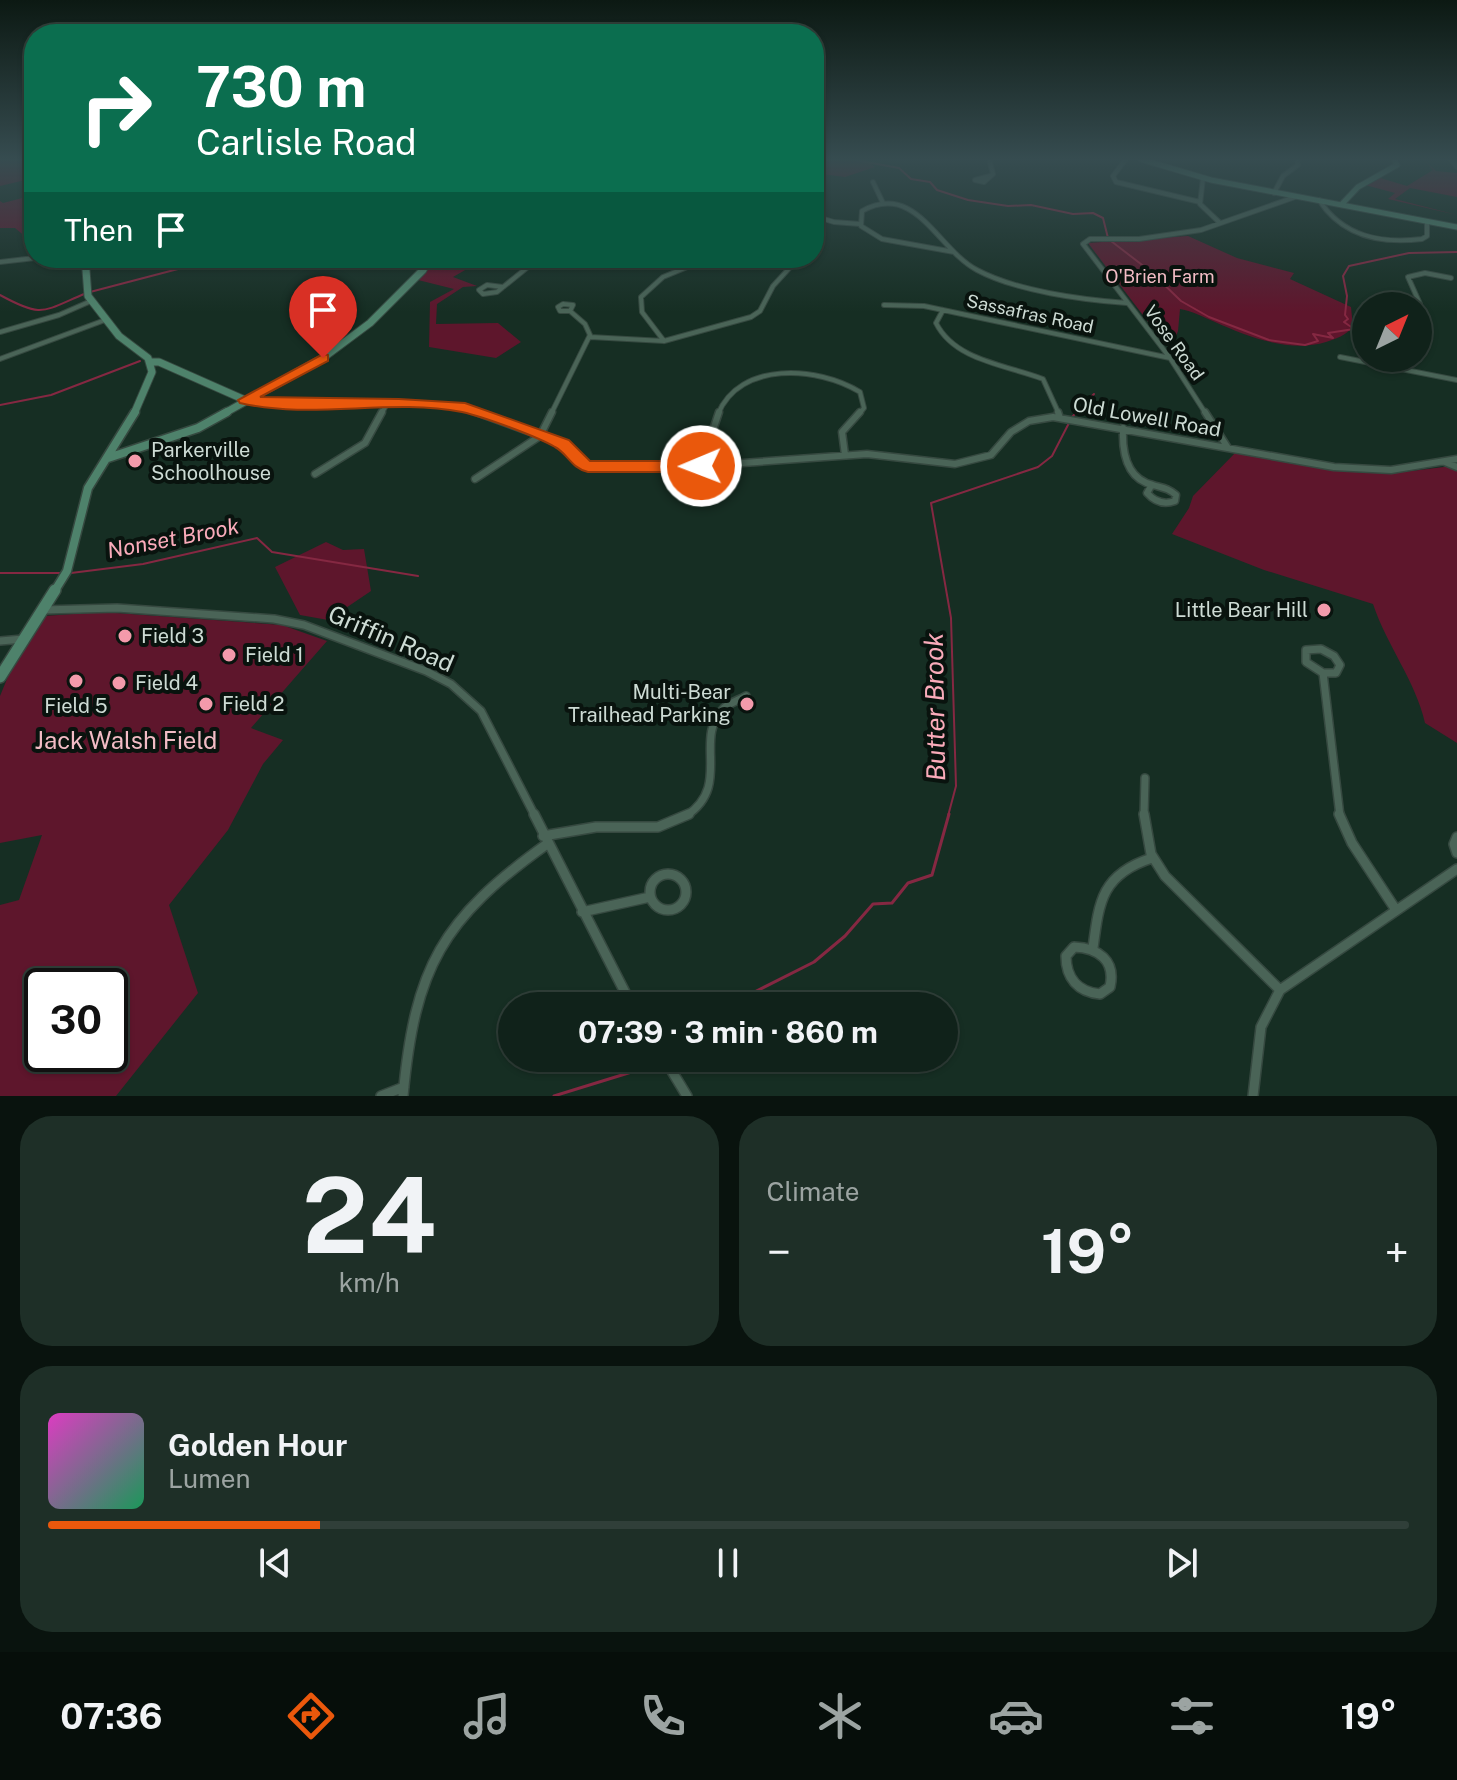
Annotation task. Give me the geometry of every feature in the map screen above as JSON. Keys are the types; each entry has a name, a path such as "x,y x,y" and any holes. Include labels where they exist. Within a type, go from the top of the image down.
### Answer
{"main road":[{"path":"1373,210 1457,227"},
{"path":"0,677 67,571 85,495 147,388 152,372 151,362 122,339 91,301 85,287 85,268"},
{"path":"108,458 184,434 323,358 385,310 426,268"},
{"name":"Old Lowell Road","path":"151,362 159,362 245,400"}],"street":[{"path":"860,224 864,210"},
{"path":"909,210 945,238 965,264 993,277 1094,300 1127,303"},
{"path":"1204,210 1219,222"},
{"name":"Vose Road","path":"1228,448 1170,358 1088,253 1084,242 1172,236 1206,229 1260,210"},
{"path":"1329,210 1343,225 1369,239 1422,239 1427,236 1427,221"},
{"path":"824,219 860,224 867,233 879,239 954,252"},
{"path":"0,262 24,259"},
{"path":"503,287 487,285 479,290 489,295 503,287 528,268"},
{"path":"664,341 642,312 641,297 663,277 685,268"},
{"path":"590,337 664,341 756,315 775,283 789,268"},
{"path":"1413,292 1408,277 1425,273 1451,278"},
{"path":"0,332 59,315 91,301"},
{"name":"Sassafras Road","path":"884,305 900,303 943,310 1170,358"},
{"path":"943,310 936,323 943,337 976,357 1043,379 1060,418"},
{"path":"475,479 540,436 590,337 588,327 570,311"},
{"path":"0,359 105,320"},
{"path":"1340,357 1352,359"},
{"path":"1416,372 1457,380"},
{"path":"701,466 728,394 744,381 768,375 835,379 860,392 865,404 862,412 845,427 841,435 845,455"},
{"name":"Old Lowell Road","path":"245,400 465,408 563,444 578,462 588,467 701,466 883,454 943,464 966,463 991,455 1011,432 1029,421 1060,418 1364,469 1391,470 1457,462"},
{"path":"315,474 365,443 388,404"},
{"path":"1123,428 1126,462 1138,477 1151,486 1168,487 1176,495 1175,501 1168,503 1153,499 1147,493 1151,486"},
{"name":"Griffin Road","path":"42,610 108,608 274,619 326,632 426,671 451,684 481,711 625,992"},
{"path":"0,641 23,639"},
{"path":"1323,673 1336,673 1340,668 1339,662 1325,650 1308,648 1304,651 1304,659 1323,673 1340,818 1352,843 1396,910"},
{"path":"381,1096 404,1091 415,1012 435,954 474,902 545,840 594,827 655,828 684,818 706,797 713,777 711,725 723,709 746,696"},
{"path":"1145,778 1143,817 1152,858 1165,876 1280,990"},
{"path":"1457,837 1454,844 1457,853"},
{"path":"1093,948 1098,912 1108,883 1128,865 1152,858"},
{"path":"1253,1096 1260,1024 1271,1000 1280,990 1457,869"},
{"path":"662,876 678,876 685,886 685,899 673,910 660,910 650,897 652,884 662,876"},
{"path":"582,912 650,897"},
{"path":"1083,945 1093,948 1106,958 1113,973 1110,987 1100,994 1080,989 1066,965 1071,949 1083,945"},
{"path":"672,1072 687,1096"}],"green space":[{"path":"0,210 24,210 24,236 15,228 0,228"},
{"name":"O'Brien Farm","path":"1188,236 1237,258 1294,273 1290,279 1351,307 1352,328 1326,342 1298,346 1255,338 1180,309 1174,341 1165,344 1088,243"},
{"path":"428,268 469,268 453,277 477,286 463,287 437,304 436,324 498,323 521,342 496,358 429,347 430,302 454,289 418,280"},
{"path":"1236,452 1362,473 1395,473 1452,466 1457,469 1457,743 1425,723 1415,692 1373,604 1264,570 1172,534 1193,496"},
{"path":"326,542 343,550 364,549 371,591 328,620 300,615 275,567"},
{"name":"Jack Walsh Field","path":"102,612 282,625 327,641 251,728 283,740 263,764 228,830 169,905 198,993 116,1096 0,1096 0,905 19,900 42,835 0,843 0,696 14,662 44,616"}],"waterway":[{"path":"1055,210 1073,214 1093,213 1103,218 1108,238"},
{"path":"1111,241 1150,271 1181,301 1209,317 1269,340 1305,345 1318,341 1313,334 1333,338 1328,333 1354,329 1344,322 1348,319 1345,315 1347,296 1343,276 1349,266 1409,253 1457,252"},
{"path":"90,292 182,268"},
{"path":"0,295 25,307 42,310 84,294"},
{"path":"0,405 51,395 140,361"},
{"name":"Butter Brook","path":"1072,417 1094,394"},
{"name":"Butter Brook","path":"948,816 956,786 951,618 931,503 1038,467 1052,456 1070,421"},
{"name":"Nonset Brook","path":"71,573 143,564 257,538 272,552 418,576"},
{"name":"Nonset Brook","path":"0,573 60,573"},
{"name":"Butter Brook","path":"755,992 814,962 845,936 873,904 892,903 908,883 932,875 949,814"},
{"name":"Butter Brook","path":"554,1096 632,1072"}],"place":[{"name":"Parkerville Schoolhouse","path":"135,461"},
{"name":"Little Bear Hill","path":"1324,610"},
{"name":"Field 3","path":"125,636"},
{"name":"Field 1","path":"229,655"},
{"name":"Field 5","path":"76,681"},
{"name":"Field 4","path":"119,683"},
{"name":"Field 2","path":"206,704"},
{"name":"Multi-Bear Trailhead Parking","path":"747,704"}],"route":[{"path":"323,358 245,400 257,403 399,404 465,408 563,444 570,448 583,466 701,466"}]}
